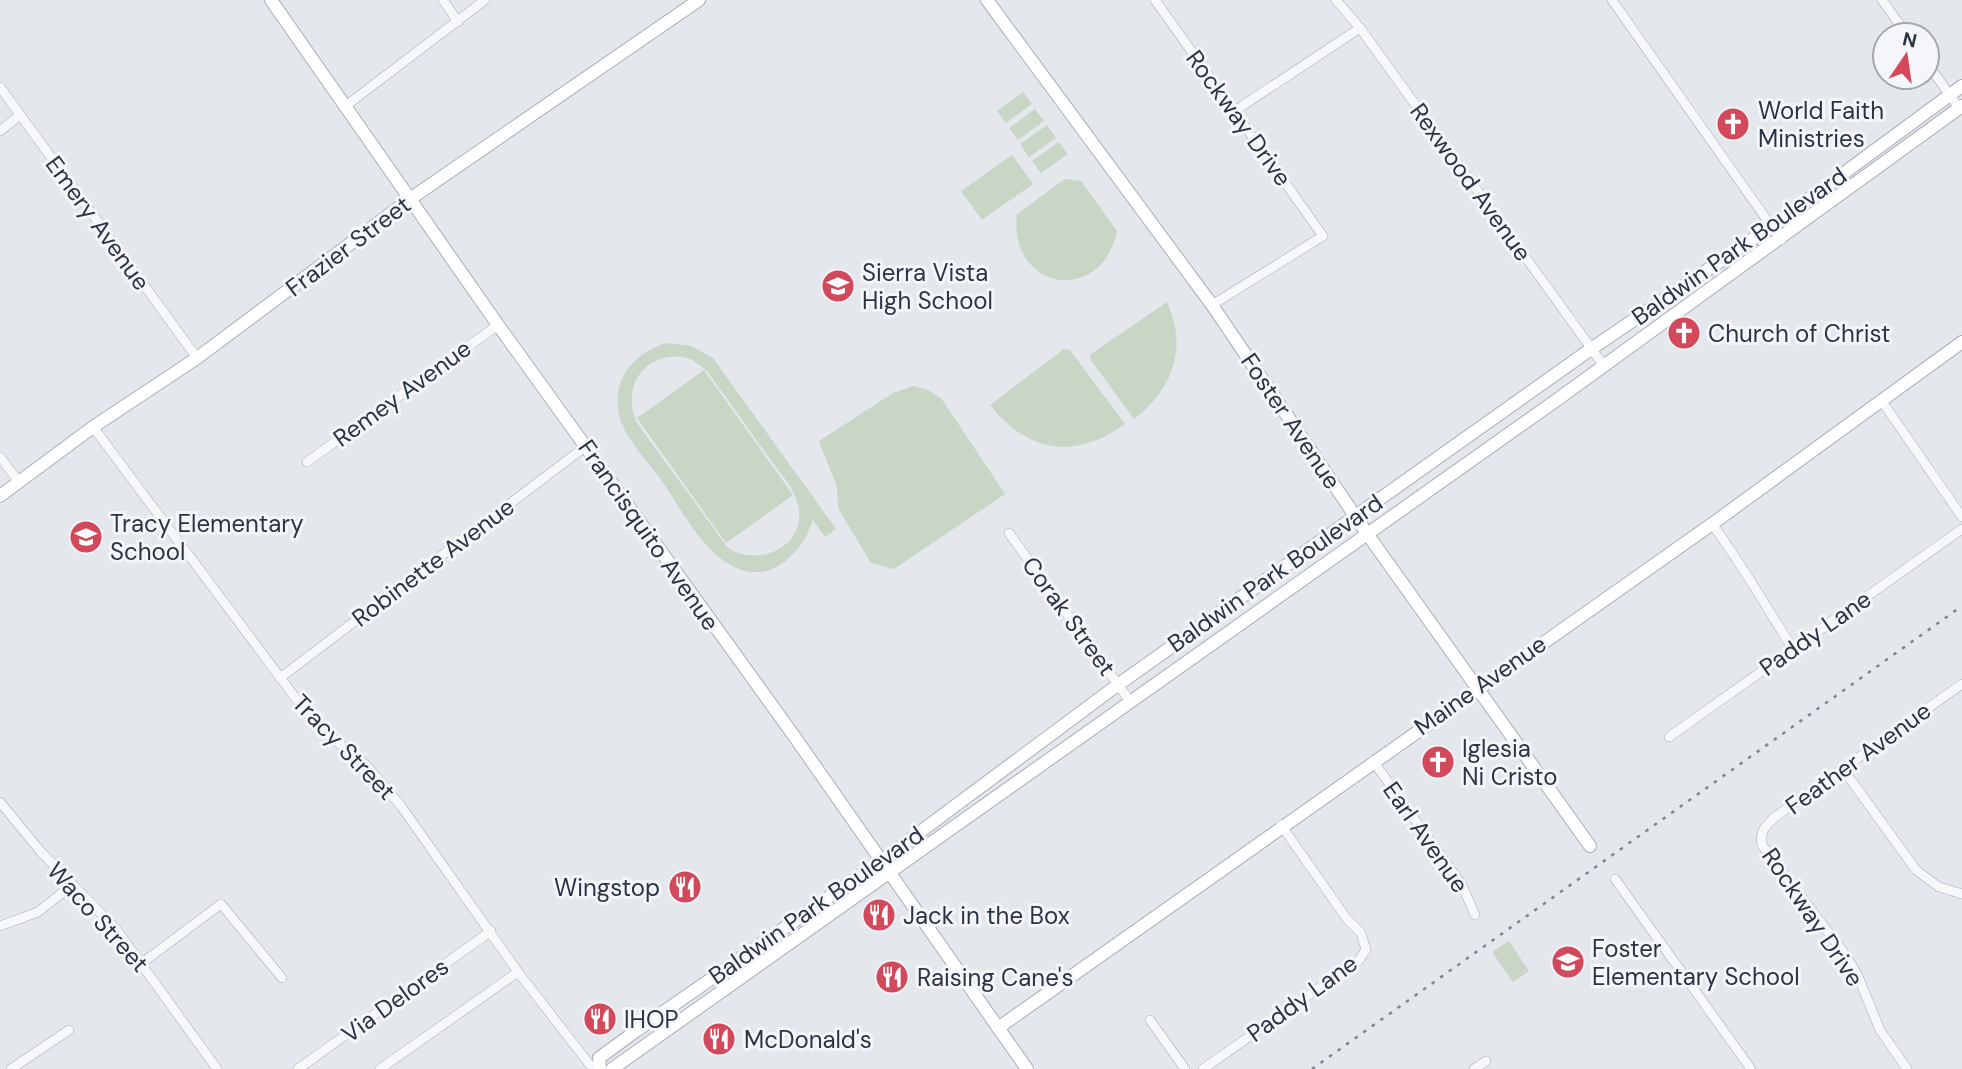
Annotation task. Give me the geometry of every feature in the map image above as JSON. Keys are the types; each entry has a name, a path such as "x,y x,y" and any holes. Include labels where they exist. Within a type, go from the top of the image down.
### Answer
{"street":[{"name":"Francisquito Avenue","path":"271,0 347,105 498,325 1027,1069"},
{"path":"443,0 458,22"},
{"path":"347,105 485,0"},
{"name":"Frazier Street","path":"0,496 93,427 197,358 411,199 699,0"},
{"name":"Foster Avenue","path":"987,0 1213,305 1368,535 1590,846"},
{"name":"Rockway Drive","path":"1155,0 1323,236 1213,305"},
{"name":"Rexwood Avenue","path":"1336,0 1360,28 1604,366"},
{"path":"1612,0 1781,240"},
{"path":"1882,0 1897,21"},
{"path":"1233,112 1360,28"},
{"path":"1941,82 1961,107"},
{"name":"Baldwin Park Boulevard","path":"1961,107 1781,240 1368,535 1129,700 890,874 734,983 602,1069 599,1058 881,861 1119,684 1591,349 1772,226 1962,86"},
{"name":"Emery Avenue","path":"0,88 197,358"},
{"path":"0,131 19,116"},
{"name":"Remey Avenue","path":"307,462 498,325"},
{"name":"Maine Avenue","path":"998,1028 1281,825 1712,524 1962,342"},
{"path":"1881,400 1962,517"},
{"name":"Tracy Street","path":"93,427 315,724 366,765 401,806 518,972 602,1069"},
{"name":"Robinette Avenue","path":"280,678 586,446"},
{"path":"0,457 19,482"},
{"path":"1712,524 1748,575 1793,649"},
{"name":"Paddy Lane","path":"1669,737 1962,529"},
{"name":"Corak Street","path":"1009,533 1129,700"},
{"name":"Feather Avenue","path":"1760,838 1762,830 1775,817 1962,684"},
{"name":"Earl Avenue","path":"1373,761 1462,885 1475,915"},
{"path":"1843,769 1916,870 1939,887 1962,894"},
{"name":"Waco Street","path":"0,802 72,885 99,910 142,963 217,1069"},
{"name":"Paddy Lane","path":"1203,1069 1359,960 1366,950 1361,933 1347,919 1281,825"},
{"name":"Rockway Drive","path":"1760,838 1762,845 1851,963 1881,1030 1907,1069"},
{"path":"1615,878 1751,1069"},
{"path":"0,926 38,912 72,885"},
{"path":"142,963 221,904 282,978"},
{"name":"Via Delores","path":"299,1069 491,932"},
{"path":"734,983 767,947 772,937"},
{"path":"380,1069 518,972"},
{"path":"1150,1020 1185,1069"},
{"path":"11,1069 69,1030"},
{"path":"1474,1069 1486,1061"}],"green space":[{"path":"1023,92 1032,104 1006,123 997,111"},
{"path":"1035,109 1044,121 1018,140 1009,128"},
{"path":"1047,125 1056,138 1029,157 1020,144"},
{"path":"1059,142 1068,154 1041,173 1032,161"},
{"path":"1012,155 1033,184 982,220 961,191"},
{"path":"1065,179 1081,181 1117,231 1108,255 1094,271 1076,279 1058,279 1041,273 1027,260 1018,240 1017,214"},
{"path":"1167,302 1176,335 1173,366 1159,395 1134,419 1090,359 1091,354"},
{"path":"667,343 692,346 713,358 836,529 825,537 813,520 807,535 788,559 777,567 764,571 750,572 735,568 711,550 636,447 620,419 618,397 624,375 637,358","holes":["667,357 691,359 707,371 786,480 796,498 799,519 796,531 789,542 779,549 754,555 741,554 728,548 637,423 632,398 638,376 655,361"]},
{"path":"1064,349 1070,350 1125,424 1088,443 1053,446 1036,442 1020,433 990,405"},
{"path":"704,370 793,495 726,543 637,418"},
{"path":"913,386 928,390 941,398 1005,494 894,569 871,563 838,508 837,487 819,441 893,393"},
{"path":"1509,941 1529,971 1513,982 1492,952"}],"railway":[{"path":"1312,1069 1962,606"}],"place":[{"name":"World Faith Ministries","path":"1733,124"},
{"name":"Sierra Vista High School","path":"838,286"},
{"name":"Church of Christ","path":"1684,333"},
{"name":"Tracy Elementary School","path":"86,537"},
{"name":"Iglesia Ni Cristo","path":"1438,762"},
{"name":"Wingstop","path":"685,887"},
{"name":"Jack in the Box","path":"879,915"},
{"name":"Foster Elementary School","path":"1568,962"},
{"name":"Raising Cane's","path":"892,977"},
{"name":"IHOP","path":"600,1019"},
{"name":"McDonald's","path":"719,1039"}]}
